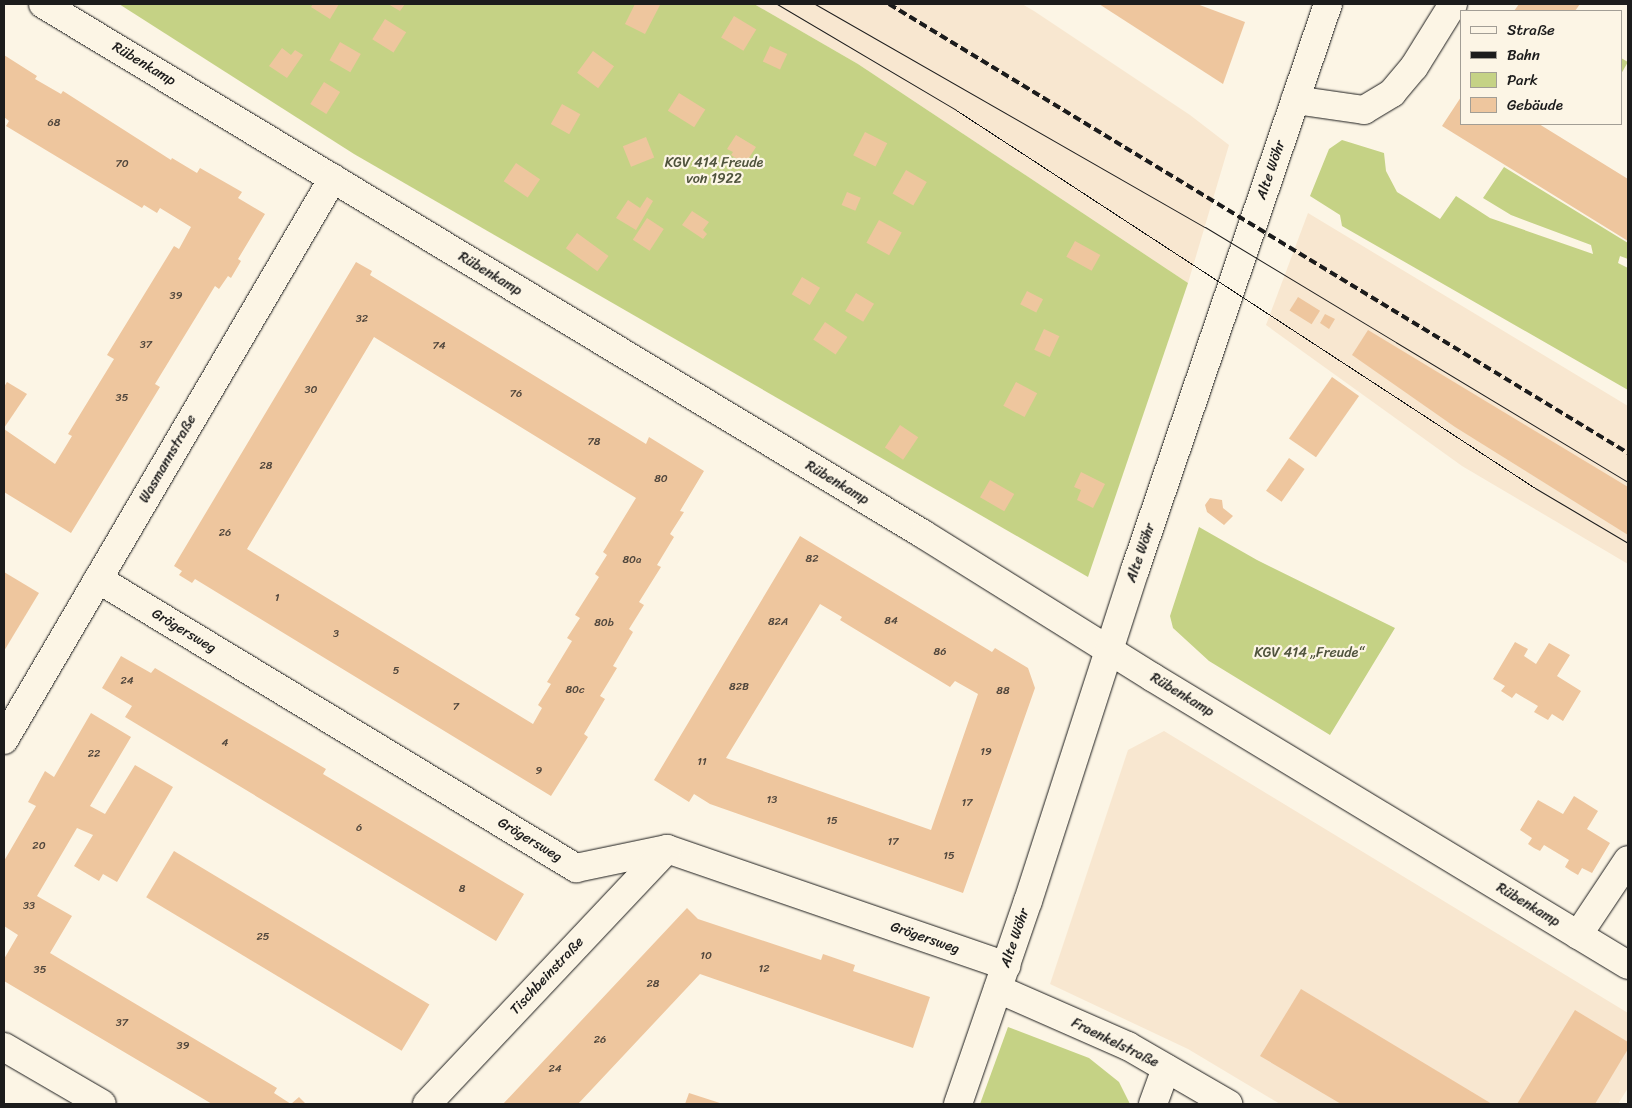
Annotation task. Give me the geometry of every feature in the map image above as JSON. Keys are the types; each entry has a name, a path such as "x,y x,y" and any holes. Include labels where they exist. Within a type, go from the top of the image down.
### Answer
{"street":[{"name":"Rübenkamp","path":"44,4 923,534 1109,651 1628,965"},
{"name":"Alte Wöhr","path":"958,1104 1328,4"},
{"path":"1295,100 1364,110 1392,93 1414,67 1453,4"},
{"name":"Wasmannstraße","path":"4,740 333,178"},
{"name":"Grögersweg","path":"98,579 576,868 667,848 1002,977"},
{"name":"Tischbeinstraße","path":"427,1104 667,848"},
{"path":"1578,935 1628,860"},
{"name":"Fraenkelstraße","path":"1002,977 1128,1046 1228,1104"},
{"path":"4,1047 102,1104"},
{"path":"1153,1104 1166,1068"}],"shaded area":[{"path":"754,4 1022,4 1034,11 1190,115 1229,145 1188,283 858,64"},
{"path":"1308,213 1628,406 1628,564 1462,466 1266,325"},
{"path":"1164,731 1628,1013 1628,1088 1618,1104 1280,1104 1188,1049 1050,984 1128,750"}],"green space":[{"name":"KGV 414 Freude von 1922","path":"119,4 754,4 858,64 1188,283 1088,577 354,154"},
{"path":"1622,59 1628,62 1622,72"},
{"path":"1342,140 1384,153 1386,171 1397,192 1440,219 1456,196 1490,218 1593,254 1591,245 1511,215 1483,198 1504,167 1628,243 1628,259 1620,256 1618,263 1628,268 1628,390 1342,226 1340,215 1310,196 1329,149"},
{"name":"KGV 414 „Freude“","path":"1199,527 1257,560 1395,628 1330,735 1209,661 1173,628 1170,616"},
{"path":"1008,1027 1089,1058 1119,1082 1130,1104 980,1104"}],"building":[{"path":"313,4 339,4 330,19 311,7"},
{"path":"388,4 405,4 400,11"},
{"path":"635,4 660,5 645,34 625,24"},
{"path":"1099,4 1197,4 1245,22 1223,84"},
{"path":"1519,4 1580,4 1576,10 1515,10"},
{"path":"734,16 756,29 743,51 721,37"},
{"path":"385,19 406,32 393,53 372,39"},
{"path":"340,42 361,54 350,72 330,60"},
{"path":"770,46 787,54 780,69 763,61"},
{"path":"282,48 291,55 295,50 303,55 287,78 269,66"},
{"path":"593,51 614,66 598,88 577,73"},
{"path":"4,55 37,76 35,79 61,94 63,91 171,160 172,158 197,173 200,168 242,192 238,198 265,214 238,259 241,261 231,278 228,276 219,289 215,286 155,384 160,387 71,533 4,492 4,429 55,464 72,436 68,434 114,359 107,355 174,246 179,249 191,227 160,208 157,213 144,205 142,208 6,126 9,121 4,117"},
{"path":"324,82 340,92 326,114 310,104"},
{"path":"679,93 705,109 694,127 668,111"},
{"path":"1460,99 1460,125 1541,125 1628,179 1628,241 1442,126"},
{"path":"562,104 580,114 569,134 551,124"},
{"path":"865,132 887,143 875,167 853,155"},
{"path":"736,135 756,147 745,164 731,155 733,152 727,149"},
{"path":"646,137 654,157 631,167 623,146"},
{"path":"516,163 540,179 528,197 504,181"},
{"path":"906,170 927,182 913,205 892,193"},
{"path":"847,192 861,198 855,211 842,205"},
{"path":"647,197 653,201 636,230 616,218 628,200 640,208"},
{"path":"692,211 709,222 703,230 707,234 703,239 682,225"},
{"path":"647,218 664,229 650,251 633,240"},
{"path":"879,220 902,233 889,255 866,243"},
{"path":"577,233 609,256 597,271 566,248"},
{"path":"1075,241 1100,255 1092,271 1066,257"},
{"path":"356,262 372,271 370,275 646,444 649,437 704,471 680,511 684,512 670,534 674,537 657,565 661,567 639,602 644,605 629,629 633,632 613,666 617,668 600,696 605,699 584,734 588,737 551,796 195,579 192,583 179,575 182,571 174,566","holes":["374,337 636,498 603,552 607,555 595,574 599,577 575,615 580,618 567,638 572,641 547,682 551,684 538,705 542,708 533,724 247,549"]},
{"path":"802,277 820,288 810,305 792,294"},
{"path":"1027,291 1043,299 1036,313 1020,304"},
{"path":"856,293 874,304 863,322 845,311"},
{"path":"1298,297 1320,311 1312,324 1290,311"},
{"path":"1325,314 1335,319 1329,329 1320,323"},
{"path":"825,322 847,337 836,355 813,339"},
{"path":"1044,329 1059,336 1050,357 1034,350"},
{"path":"1368,330 1628,487 1628,535 1455,427 1352,355"},
{"path":"1332,377 1359,396 1316,457 1289,438"},
{"path":"7,382 27,394 4,428 4,387"},
{"path":"1016,382 1037,393 1025,417 1003,406"},
{"path":"900,425 918,437 903,460 885,447"},
{"path":"1289,458 1305,469 1282,502 1266,491"},
{"path":"1081,472 1105,484 1093,508 1077,500 1081,490 1074,487"},
{"path":"990,480 1014,494 1004,511 980,497"},
{"path":"1210,498 1222,500 1223,508 1233,516 1224,525 1207,512 1205,505"},
{"path":"800,536 992,652 995,648 1028,668 1035,688 963,893 710,804 694,794 689,802 654,780","holes":["820,604 842,617 840,620 950,687 955,681 978,694 931,830 726,758"]},
{"path":"4,572 39,593 4,651"},
{"path":"1515,642 1528,649 1524,656 1536,664 1549,643 1570,655 1557,676 1581,691 1563,721 1552,714 1548,720 1534,712 1538,706 1516,693 1512,698 1501,691 1505,686 1493,679"},
{"path":"121,656 151,673 155,668 326,769 323,774 524,894 496,941 125,717 132,706 102,688"},
{"path":"91,713 131,737 90,806 105,814 135,765 173,787 117,882 103,874 99,881 74,866 93,835 77,828 37,896 72,916 50,953 277,1088 274,1093 291,1104 212,1104 4,981 4,959 18,935 4,926 4,861 36,806 28,802 45,771 54,777"},
{"path":"1574,796 1598,811 1587,829 1610,843 1592,873 1582,868 1578,875 1565,867 1569,860 1544,845 1540,851 1534,848 1528,844 1532,838 1520,830 1538,800 1563,814"},
{"path":"174,851 429,1004 402,1051 146,897"},
{"path":"687,908 698,919 821,960 823,954 855,965 853,971 930,997 913,1048 700,974 578,1104 503,1104"},
{"path":"1301,989 1492,1104 1341,1104 1260,1056"},
{"path":"1575,1010 1628,1042 1628,1049 1595,1104 1517,1104"},
{"path":"689,1093 723,1104 685,1104"},
{"path":"299,1097 306,1104 291,1104"}],"tram line":[{"path":"777,4 956,110 1535,488 1628,543"},
{"path":"815,4 1205,227 1628,482"}],"railway":[{"path":"889,4 1628,453"}]}
